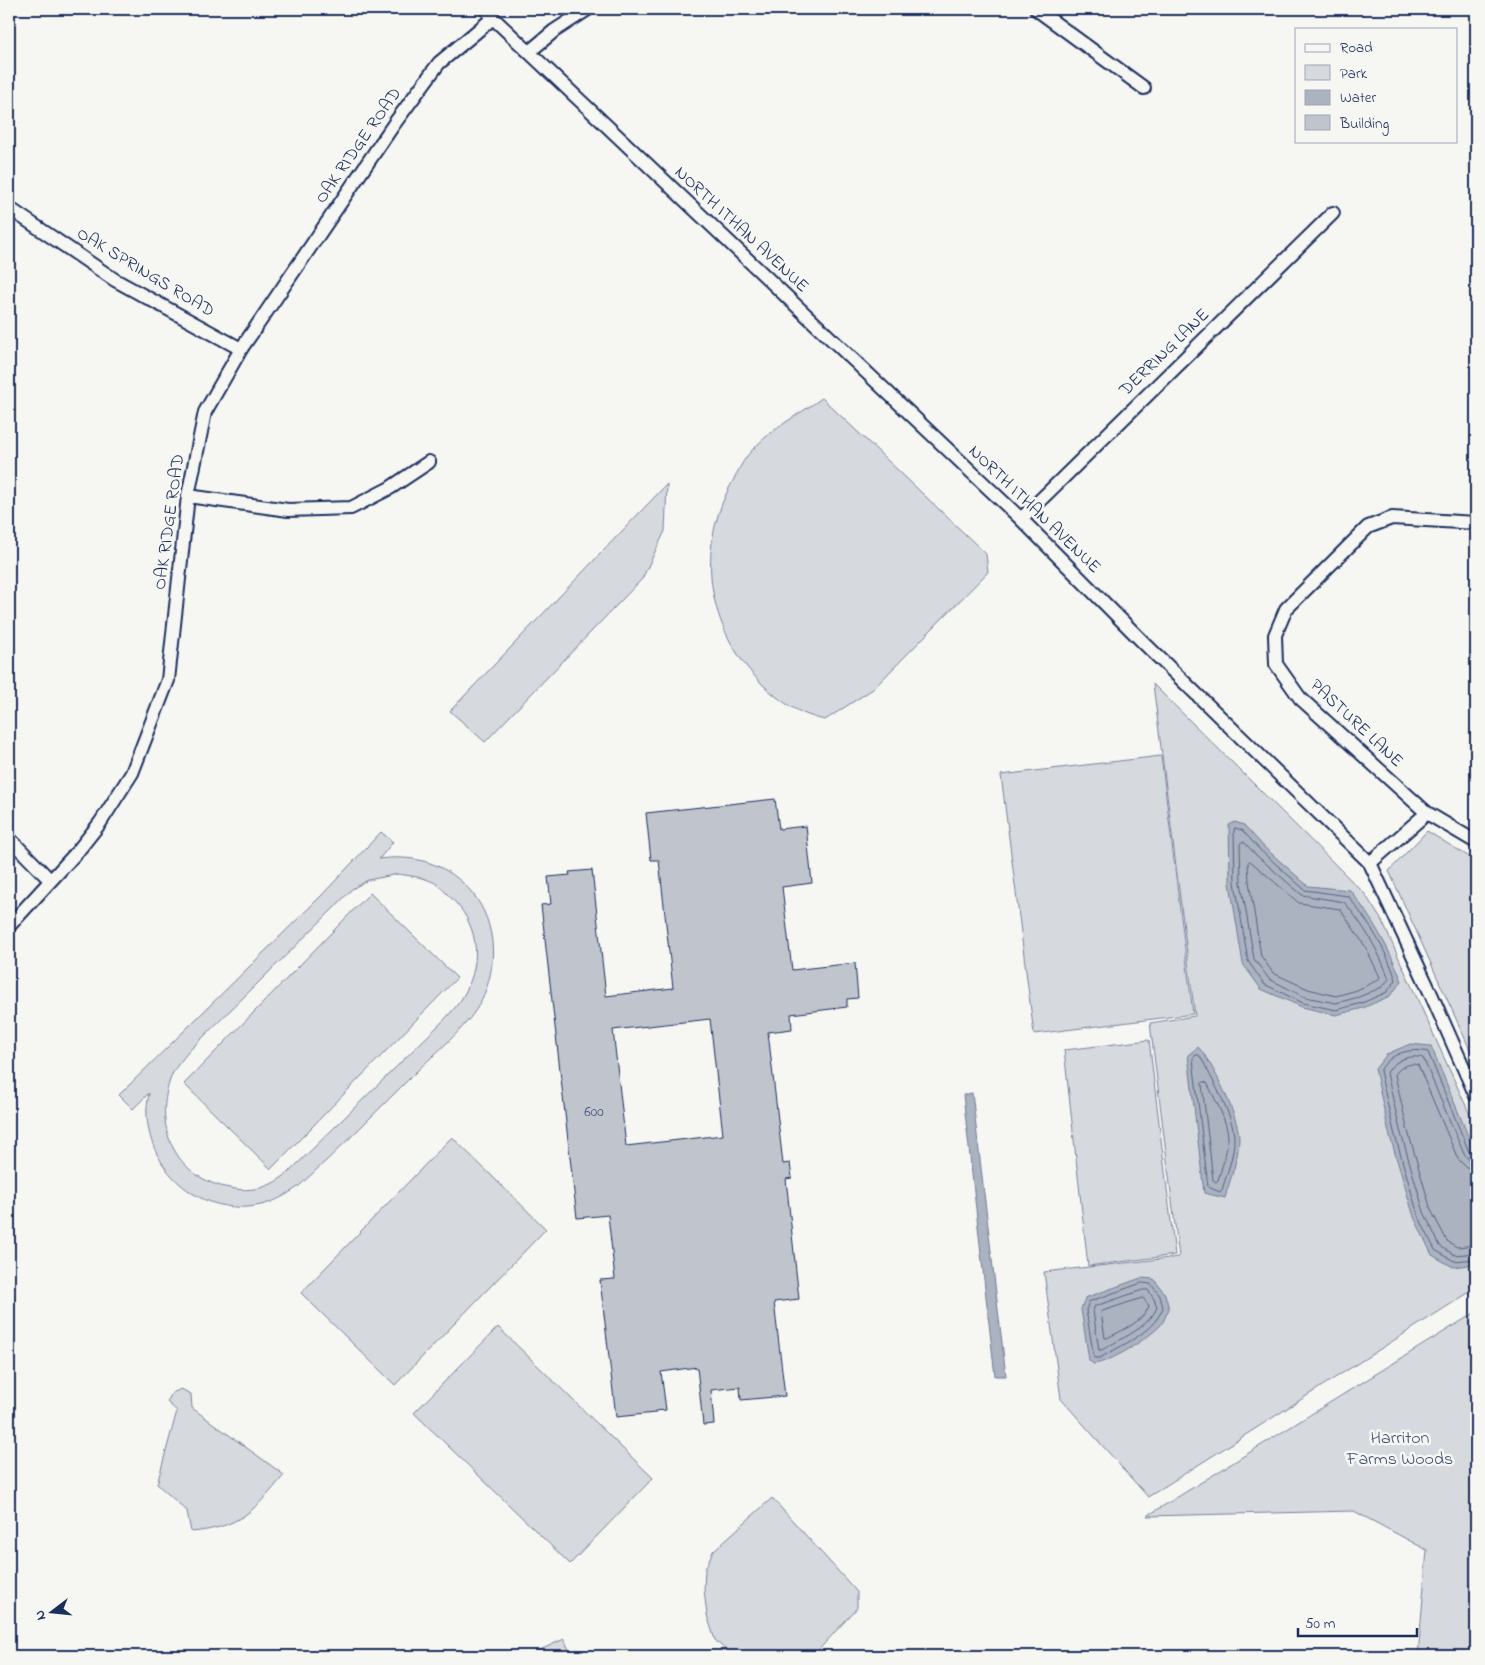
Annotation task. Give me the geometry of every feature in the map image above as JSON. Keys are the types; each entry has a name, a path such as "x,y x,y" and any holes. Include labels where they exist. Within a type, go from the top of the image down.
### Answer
{"street":[{"path":"529,52 554,31 588,9"},
{"path":"1036,9 1144,88"},
{"name":"NORTH ITHAN AVENUE","path":"489,14 1021,519 1145,644 1370,864 1476,1096"},
{"name":"OAK RIDGE ROAD","path":"9,926 77,852 100,823 132,773 168,680 188,496 205,412 241,349 394,124 439,63 489,14"},
{"name":"OAK SPRINGS ROAD","path":"9,208 115,280 241,349"},
{"name":"DERRING LANE","path":"1021,519 1333,213"},
{"path":"188,496 288,510 351,508 390,488 429,462"},
{"name":"PASTURE LANE","path":"1476,522 1392,518 1368,527 1286,609 1275,635 1276,664 1300,698 1427,813 1476,842"},
{"path":"1370,864 1427,813"},
{"path":"9,838 50,880"}],"green space":[{"path":"822,398 986,554 988,572 873,689 825,720 807,715 784,702 763,685 744,663 729,639 718,613 712,587 711,560 714,532 721,505 747,456 773,431"},
{"path":"667,484 665,531 642,579 485,742 450,711"},
{"path":"1153,684 1365,894 1382,921 1476,1128 1476,1288 1148,1497 1061,1399 1044,1272 1179,1257 1150,1023 1195,1016"},
{"path":"1161,756 1193,1014 1034,1034 1001,775"},
{"path":"1427,831 1476,861 1476,1063 1389,871"},
{"path":"381,832 393,842 379,859 406,858 431,863 453,875 473,894 481,906 491,932 492,960 487,988 476,1010 462,1028 298,1187 266,1204 240,1207 219,1205 200,1198 183,1187 169,1173 158,1156 150,1137 147,1116 149,1093 133,1109 119,1095 322,895","holes":["398,874 422,878 435,883 459,906 466,917 472,929 475,954 471,980 461,1000 444,1020 280,1179 261,1188 240,1189 212,1183 196,1174 183,1163 174,1149 168,1133 165,1116 166,1098 171,1076 175,1068 189,1051 352,889 368,880"]},
{"path":"370,893 457,978 271,1169 184,1084"},
{"path":"1149,1040 1175,1255 1088,1266 1064,1050"},
{"path":"452,1137 546,1229 395,1385 301,1293"},
{"name":"Harriton Farms Woods","path":"1476,1312 1476,1656 1418,1656 1427,1550 1354,1511 1147,1516"},
{"path":"498,1327 653,1478 570,1564 414,1413"},
{"path":"181,1389 191,1394 192,1408 284,1475 264,1499 244,1516 233,1522 207,1530 191,1532 187,1511 157,1484 177,1411 167,1402 172,1393"},
{"path":"772,1498 857,1592 857,1608 813,1656 732,1656 715,1640 707,1615 704,1590 705,1569 713,1551"},
{"path":"564,1639 572,1656 527,1656"}],"water":[{"path":"1235,822 1244,825 1264,847 1308,886 1350,890 1366,911 1402,981 1390,996 1363,1008 1336,1015 1302,1007 1261,989 1243,964 1230,883 1229,825"},
{"path":"1410,1044 1431,1046 1476,1155 1476,1264 1453,1267 1432,1255 1414,1217 1389,1133 1375,1069 1387,1054"},
{"path":"1198,1047 1204,1054 1224,1090 1238,1129 1238,1153 1225,1198 1204,1193 1188,1055"},
{"path":"972,1093 1006,1376 995,1376 963,1095"},
{"path":"1141,1278 1154,1279 1165,1294 1169,1309 1163,1322 1128,1350 1100,1363 1093,1364 1089,1360 1081,1309 1085,1298"}],"building":[{"path":"775,799 779,829 806,826 812,883 782,887 792,970 855,963 858,998 847,999 847,1007 791,1014 792,1029 768,1032 783,1164 790,1163 792,1178 786,1179 799,1299 774,1302 785,1396 741,1400 740,1387 711,1390 714,1424 703,1425 697,1367 661,1372 666,1410 616,1417 600,1280 615,1279 608,1215 577,1218 541,905 551,904 548,877 570,875 569,872 592,870 606,996 673,988 659,860 651,860 646,813","holes":["710,1019 723,1135 626,1146 613,1030"]}]}
